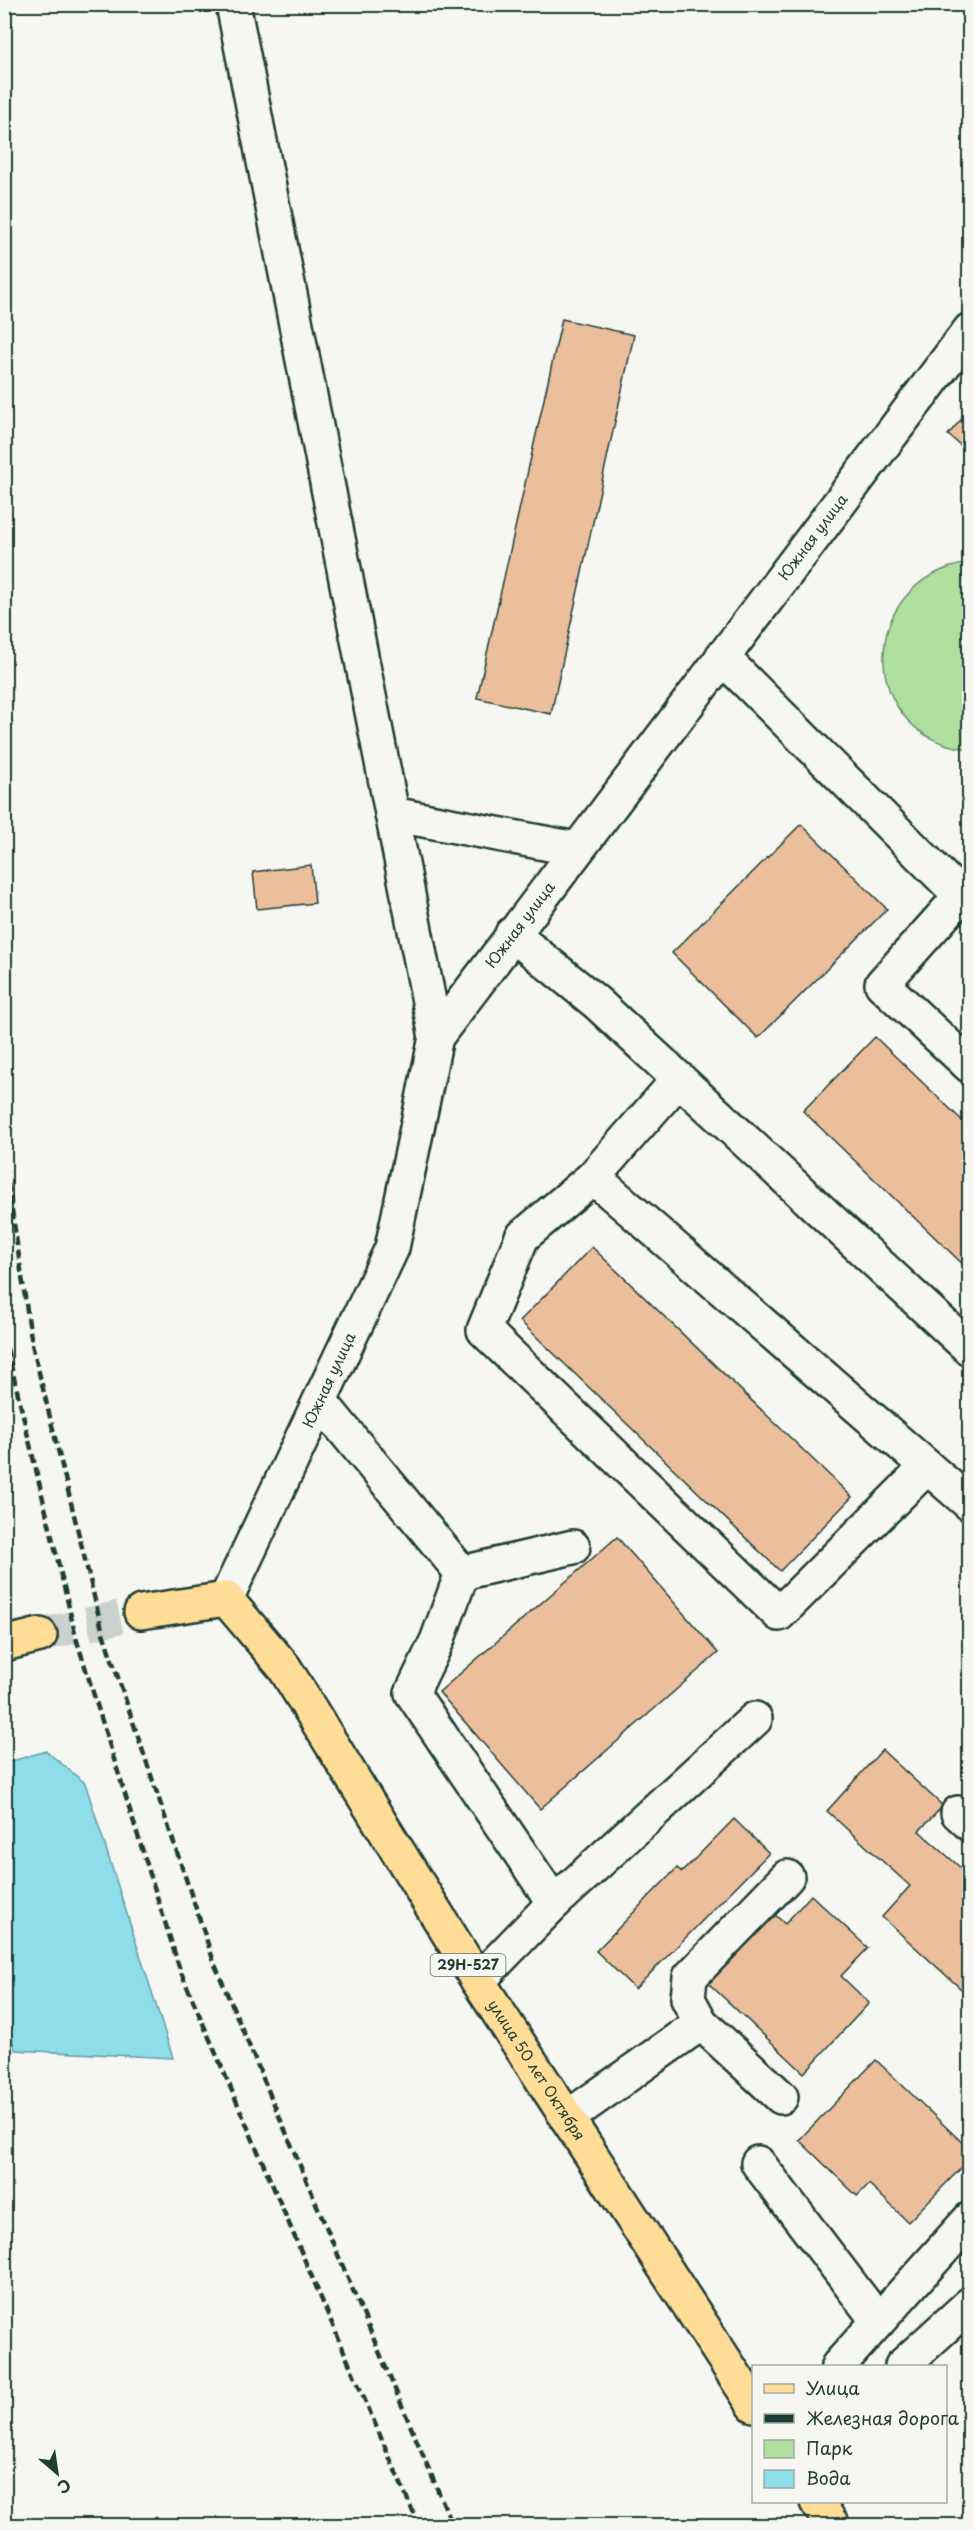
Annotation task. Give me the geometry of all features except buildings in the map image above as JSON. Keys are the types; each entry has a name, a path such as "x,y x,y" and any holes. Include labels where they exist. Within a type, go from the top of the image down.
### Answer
{"main road":[{"path":"141,1612 226,1599"},
{"name":"улица 50 лет Октября","path":"226,1599 284,1667 478,1981 752,2403"},
{"path":"4,1644 40,1635"},
{"path":"818,2503 833,2526"}],"street":[{"path":"232,4 436,1037"},
{"name":"Южная улица","path":"226,1599 392,1248 436,1037 969,330"},
{"path":"722,657 967,903 882,984 969,1066"},
{"path":"392,814 576,849"},
{"path":"512,934 597,1003 969,1349"},
{"path":"678,1079 593,1177 522,1237 484,1330 779,1614 927,1467"},
{"path":"593,1177 969,1504"},
{"path":"320,1401 462,1572"},
{"path":"462,1572 573,1548"},
{"path":"462,1572 438,1641 412,1693 554,1903"},
{"path":"478,1981 554,1903 754,1719"},
{"path":"781,2097 701,2023 688,1999 690,1977 787,1877"},
{"path":"567,2118 701,2023"},
{"path":"758,2163 878,2321"},
{"path":"844,2360 969,2219"},
{"path":"903,2365 969,2304"},
{"path":"844,2360 885,2365"}],"green space":[{"path":"970,563 969,749 932,739 906,718 889,690 884,658 889,626 905,598 931,575"}],"water":[{"path":"46,1751 85,1783 173,2058 15,2050 4,2012 5,1763"}],"tunnel":[{"path":"40,1635 141,1612"}],"railway":[{"path":"4,1157 32,1344 103,1633 215,1965 453,2526"},
{"path":"4,1336 77,1641 180,1970 419,2526"}]}
